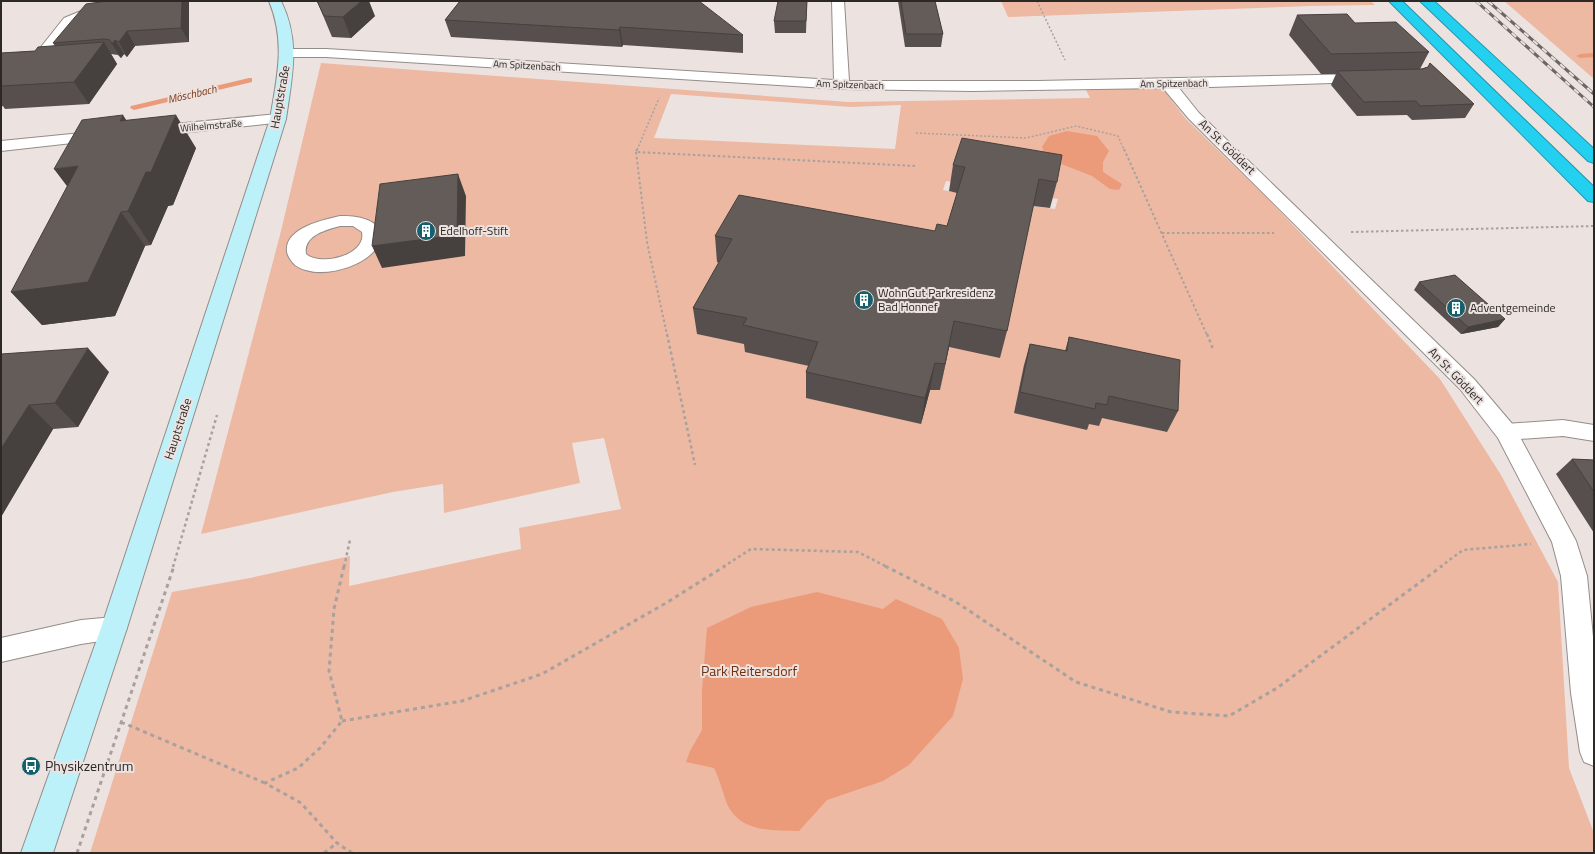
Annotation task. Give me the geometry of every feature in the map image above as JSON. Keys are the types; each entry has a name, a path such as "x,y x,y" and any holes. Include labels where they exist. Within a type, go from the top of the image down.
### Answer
{"highway":[{"path":"1395,1 1594,197"},
{"path":"1426,1 1594,158"}],"main road":[{"name":"Hauptstraße","path":"37,853 114,628 278,119 287,53 286,35 274,1"}],"street":[{"path":"838,1 842,85"},
{"name":"Am Spitzenbach","path":"287,53 326,53 669,73 842,85 1076,85 1374,78"},
{"name":"An St. Göddert","path":"1167,83 1194,116 1315,233 1467,384 1506,432 1564,542 1574,576 1585,693 1594,752"},
{"name":"Wilhelmstraße","path":"137,132 278,119"},
{"path":"1,146 113,135"}],"lane":[{"path":"34,65 69,21 82,15 117,10 117,1"},
{"path":"19,66 50,64"},
{"path":"1506,432 1563,428 1594,433"},
{"path":"1,650 81,632 114,628"}],"path":[{"path":"1038,1 1076,85"},
{"path":"669,73 636,152 647,242 695,465"},
{"path":"916,133 1026,138 1076,126 1118,136 1213,349"},
{"path":"636,152 916,166"},
{"path":"1162,233 1315,233 1531,226 1594,226"},
{"path":"342,721 329,671 334,609 350,540"},
{"path":"266,783 298,768 320,748 342,721 462,701 542,674 666,603 751,549 858,552 956,602 1076,682 1171,712 1229,716 1277,688 1463,550 1564,542"},
{"path":"115,726 121,722 266,783 301,803 337,843 352,853"},
{"path":"324,853 337,843"}],"green space":[{"path":"1001,1 1371,1 1375,5 1008,17"},
{"path":"1504,1 1594,1 1594,79"},
{"name":"Park Reitersdorf","path":"321,63 848,102 1090,98 1085,88 1162,88 1186,119 1271,202 1440,379 1501,475 1558,582 1569,768 1594,833 1594,853 90,853 172,592 250,578 350,556 349,586 521,549 519,528 621,509 604,438 572,443 580,483 444,513 443,484 393,492 201,534 280,235","holes":["671,94 850,107 901,105 895,149 654,138","946,181 1058,199 1055,209 1032,206 1000,357 949,347 940,390 930,390 748,345 734,266 717,262 943,253 961,193 943,190","1024,365 1167,432 1100,417 1088,424"]}],"shaded area":[{"path":"1067,131 1097,136 1109,151 1103,162 1103,172 1122,184 1119,190 1110,189 1092,176 1046,158 1042,147 1049,136"},
{"path":"817,592 883,609 896,599 942,619 959,648 963,679 953,716 909,765 883,781 827,800 799,831 769,830 750,826 734,815 728,806 714,768 686,762 690,751 702,730 702,690 707,628 751,607"}],"building":[{"path":"107,1 182,1 181,28 127,31 119,42 115,40 112,44 110,40 104,39 53,43 86,4"},
{"path":"317,1 361,1 343,17 324,16"},
{"path":"460,1 699,1 743,35 620,27 619,30 445,20"},
{"path":"778,1 807,1 806,21 774,21"},
{"path":"901,1 935,1 943,34 906,34"},
{"path":"1347,14 1355,23 1396,22 1429,52 1331,54 1297,15"},
{"path":"104,42 74,82 1,86 1,53 35,51 38,47"},
{"path":"1430,63 1474,104 1420,106 1416,101 1364,102 1337,71 1422,69 1428,67"},
{"path":"123,115 120,121 176,115 151,172 146,172 128,211 121,212 88,282 11,292 78,166 54,169 82,120"},
{"name":"WohnGut Parkresidenz Bad Honnef","path":"962,138 1062,155 1057,182 1039,179 1007,331 954,321 945,364 935,363 925,398 806,372 818,342 743,325 747,318 693,308 732,239 715,236 739,195 935,231 937,224 947,226 965,167 953,165"},
{"path":"458,174 457,235 372,246 380,184"},
{"path":"1455,275 1505,319 1468,327 1419,282"},
{"path":"1069,337 1180,360 1178,411 1109,396 1107,405 1096,403 1095,409 1020,392 1030,344 1067,351"},
{"path":"88,348 55,403 29,405 1,449 1,354"},
{"path":"1572,459 1594,460 1594,492"}],"waterway":[{"path":"1580,56 1594,55"},
{"name":"Möschbach","path":"134,108 249,80"}],"railway":[{"path":"1476,1 1594,107"},
{"path":"1488,1 1594,94"}],"place":[{"name":"Edelhoff-Stift","path":"426,231"},
{"name":"WohnGut Parkresidenz Bad Honnef","path":"864,300"},
{"name":"Adventgemeinde","path":"1456,308"},
{"name":"Physikzentrum","path":"31,766"}]}
